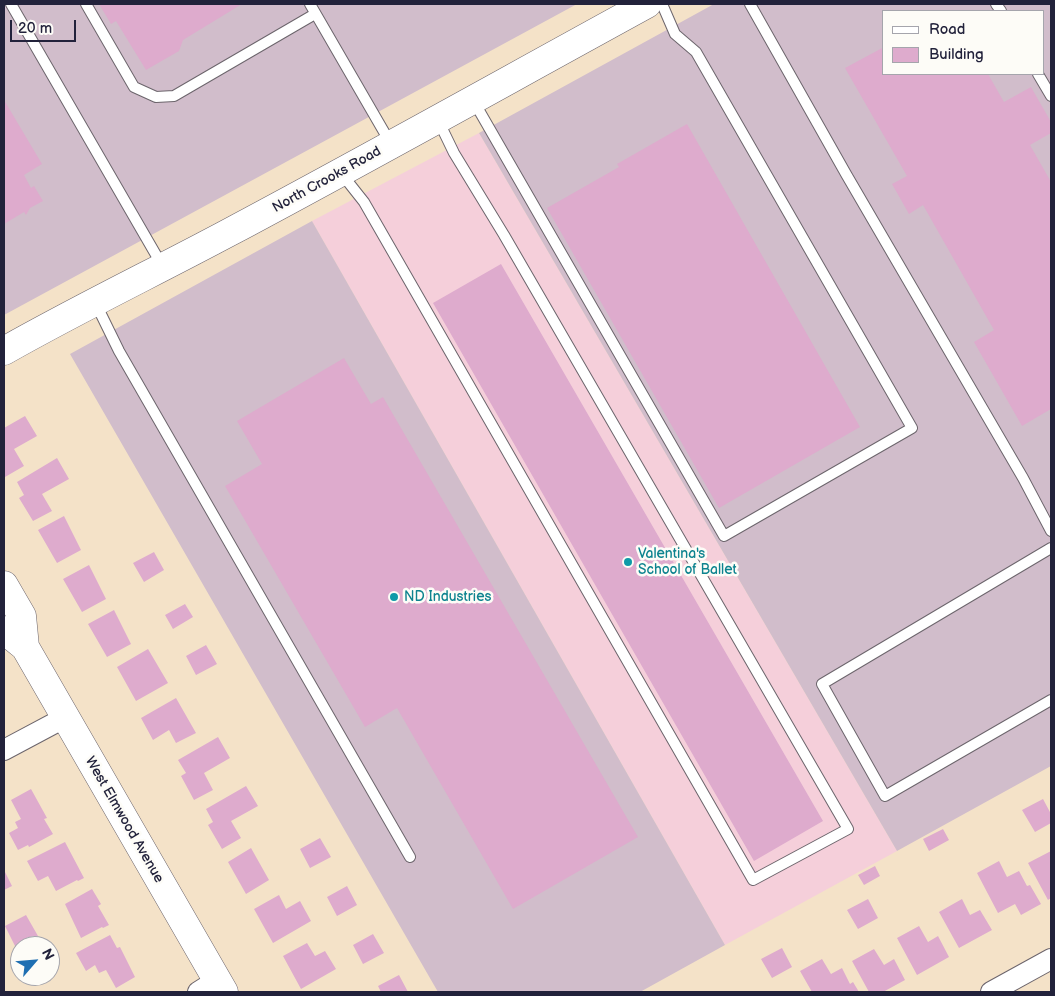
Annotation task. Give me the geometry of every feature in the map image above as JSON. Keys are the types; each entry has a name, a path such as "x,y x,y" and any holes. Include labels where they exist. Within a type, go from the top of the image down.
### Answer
{"main road":[{"name":"North Crooks Road","path":"4,351 94,301 163,268 341,172 647,4"},
{"name":"West Elmwood Avenue","path":"4,584 22,616 25,647"},
{"name":"West Elmwood Avenue","path":"4,630 25,647 66,717 213,988"}],"street":[{"path":"4,750 66,717"},
{"path":"992,992 1051,960"}],"lane":[{"path":"11,4 163,268"},
{"path":"86,4 134,87 156,97 174,96 316,14"},
{"path":"310,4 391,144"},
{"path":"473,100 724,536 912,428 696,52 675,34 662,4"},
{"path":"750,4 1023,478 1051,531"},
{"path":"1039,75 1051,96"},
{"path":"341,172 364,202 753,880 848,828 514,252 454,153 438,119"},
{"path":"94,301 119,351 410,857"},
{"path":"1051,548 822,684 885,796 1051,700"}],"shaded area":[{"path":"4,4 577,4 4,315"},
{"path":"714,4 1051,4 1051,766 897,851 479,133"},
{"path":"479,133 897,851 725,945 312,221"},
{"path":"312,221 725,945 640,992 438,992 70,354"}],"building":[{"path":"99,4 242,4 183,40 179,51 146,70 116,21 111,24"},
{"path":"882,48 882,75 989,75 1004,102 1031,87 1051,122 1051,133 1030,145 1051,182 1051,409 1022,426 974,342 994,330 923,205 909,214 892,184 907,176 845,68"},
{"path":"4,100 42,164 24,175 31,188 34,186 43,201 30,208 26,215 24,212 4,224"},
{"path":"687,124 860,427 719,508 547,208 619,167 617,164"},
{"name":"Valentina's School of Ballet","path":"501,264 823,821 754,861 433,303"},
{"name":"ND Industries","path":"344,358 371,404 383,397 638,837 513,909 397,708 365,727 225,486 262,464 237,421"},
{"path":"25,416 37,436 14,449 24,466 5,477 4,428"},
{"path":"57,458 69,479 42,494 52,511 33,521 19,498 24,495 17,482"},
{"path":"64,516 81,550 57,563 38,530"},
{"path":"154,552 164,570 144,582 133,563"},
{"path":"89,565 106,599 82,612 63,579"},
{"path":"185,604 193,617 173,629 165,615"},
{"path":"114,610 131,644 107,657 88,624"},
{"path":"206,645 217,664 196,675 186,656"},
{"path":"148,649 168,683 136,701 117,667"},
{"path":"176,698 196,733 176,743 169,730 153,740 141,718"},
{"path":"218,737 230,758 204,773 213,790 194,800 181,776 186,773 178,760"},
{"path":"246,786 258,806 231,821 241,838 222,849 208,825 213,822 206,809"},
{"path":"31,789 47,818 44,819 53,834 29,847 28,845 18,850 9,833 18,828 15,822 21,819 11,800"},
{"path":"1043,799 1051,814 1051,823 1035,832 1022,810"},
{"path":"943,829 949,840 929,851 923,839"},
{"path":"320,838 331,857 310,868 300,849"},
{"path":"65,842 84,878 56,891 48,876 38,881 27,861"},
{"path":"251,848 269,880 246,894 228,862"},
{"path":"1051,851 1051,898 1048,900 1028,863"},
{"path":"999,861 1007,877 1019,871 1027,886 1030,885 1041,904 1021,915 1015,904 998,913 977,873"},
{"path":"875,866 880,876 864,885 858,875"},
{"path":"4,870 12,886 4,890"},
{"path":"347,886 357,905 337,916 327,897"},
{"path":"92,889 101,904 98,906 109,925 81,938 65,904"},
{"path":"279,895 286,909 300,901 311,921 273,943 254,909"},
{"path":"868,899 878,918 858,929 847,910"},
{"path":"962,899 970,915 980,910 992,930 959,948 939,912"},
{"path":"26,915 38,936 10,936 5,926"},
{"path":"919,926 928,942 938,936 949,957 917,975 897,938"},
{"path":"373,934 384,953 363,964 353,945"},
{"path":"110,935 117,948 120,947 135,977 116,988 106,970 99,973 95,965 86,971 76,953"},
{"path":"307,943 315,956 325,951 336,969 301,989 283,956"},
{"path":"782,948 792,967 772,978 761,959"},
{"path":"874,949 884,965 894,959 905,980 883,992 869,992 852,961"},
{"path":"822,959 831,974 842,968 850,984 853,982 859,992 812,992 800,971"},
{"path":"399,975 408,992 381,992 378,986"}],"place":[{"name":"Valentina's School of Ballet","path":"628,562"},
{"name":"ND Industries","path":"394,597"}]}
